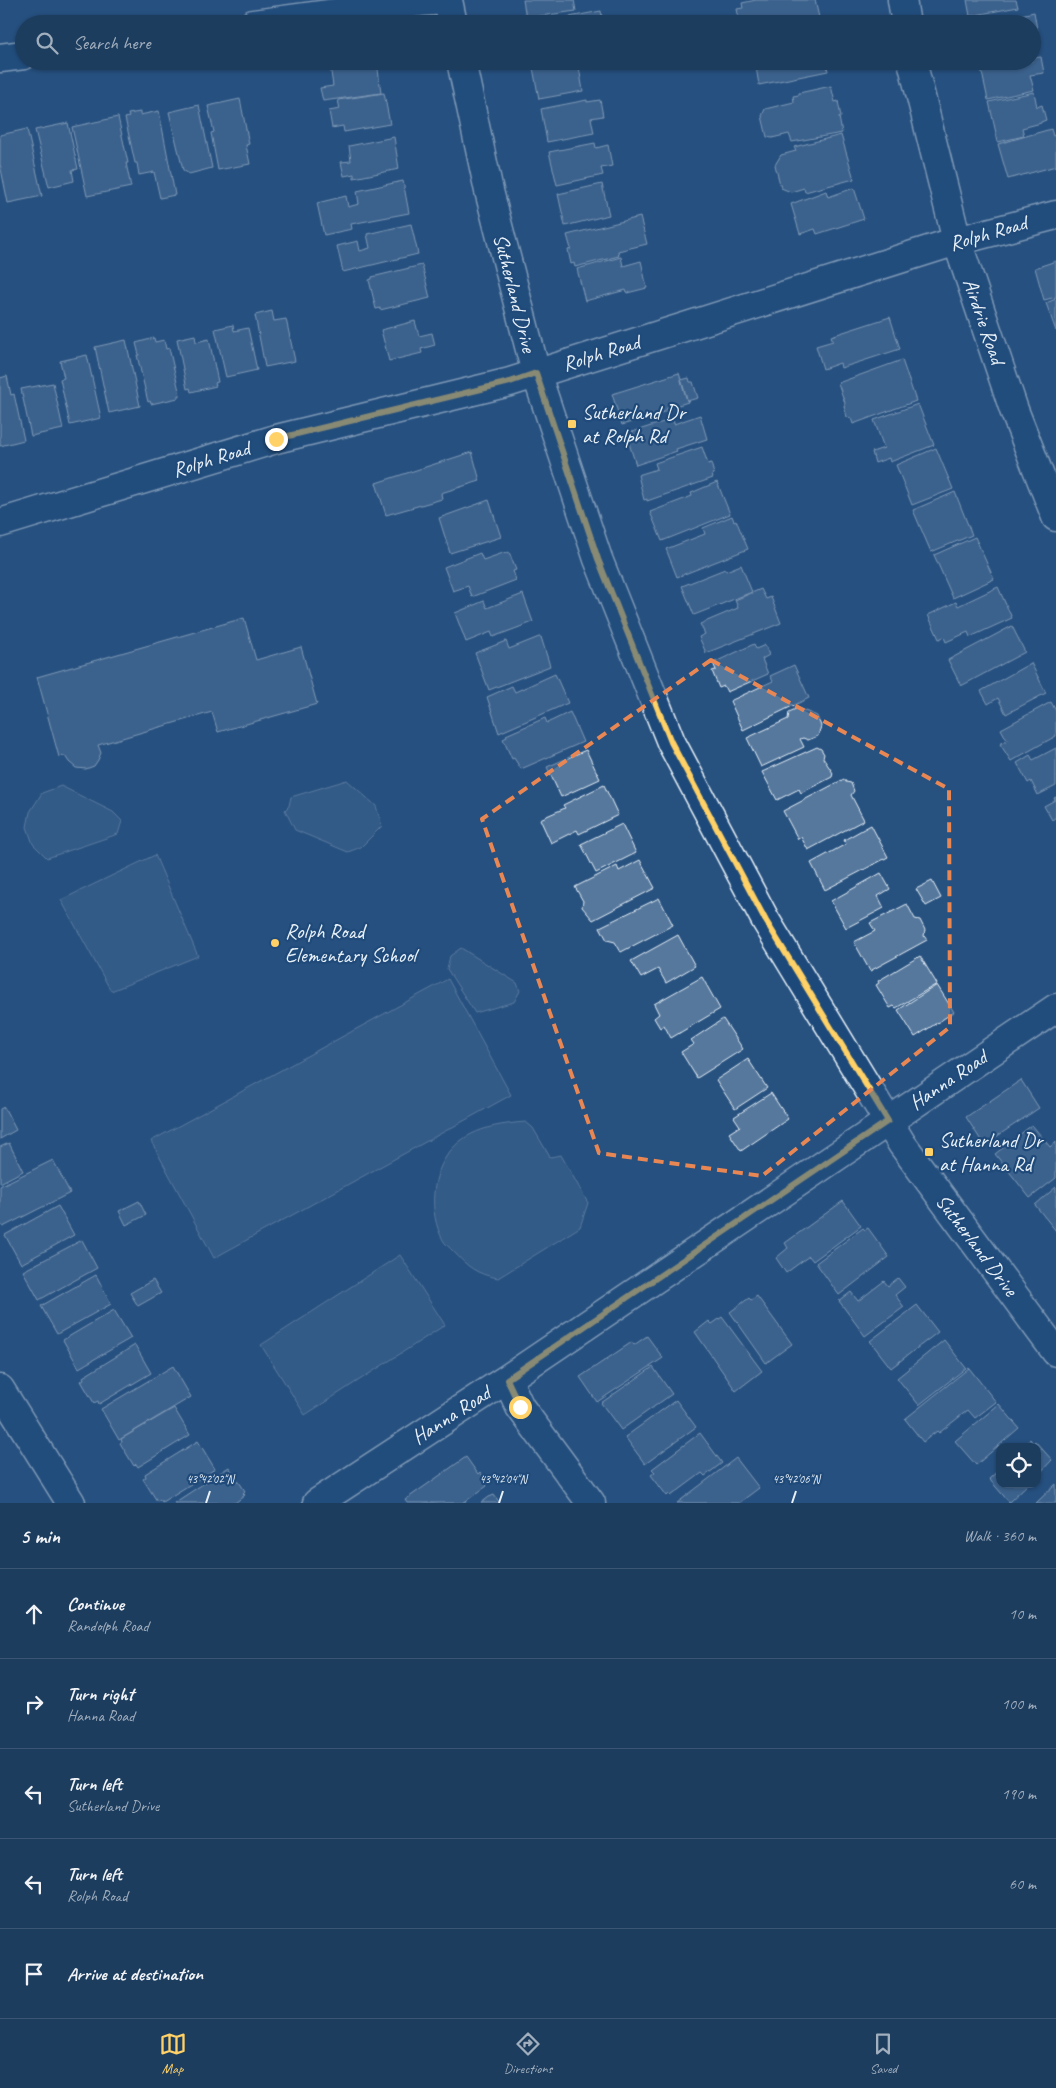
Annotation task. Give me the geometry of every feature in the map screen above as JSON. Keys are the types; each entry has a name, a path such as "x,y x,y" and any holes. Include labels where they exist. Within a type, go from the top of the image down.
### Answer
{"street":[{"path":"321,15 447,0 451,15"},
{"path":"902,0 904,15"},
{"path":"0,58 15,56"},
{"name":"Sutherland Drive","path":"463,70 489,191 536,373 598,559 671,742 766,921 902,1144 1056,1352"},
{"name":"Airdrie Road","path":"914,70 957,241 1014,410 1056,517"},
{"name":"Rolph Road","path":"0,523 276,439 510,382 957,241 1056,214"},
{"name":"Hanna Road","path":"317,1503 507,1379 1056,1008"},
{"path":"507,1379 520,1407 591,1503"},
{"path":"0,1389 71,1503"}],"highlighted area":[{"path":"711,660 949,789 950,1027 762,1176 599,1153 482,819"}],"shaded area":[{"path":"347,780 376,806 382,826 361,847 348,852 295,830 285,810 289,806 291,797"},
{"path":"61,786 113,812 122,821 118,834 47,858 33,844 27,827 30,812 42,793"},
{"path":"155,855 198,956 111,991 61,900"},
{"path":"461,948 517,983 520,991 514,1002 475,1013 447,969 450,956"},
{"path":"448,979 511,1095 214,1258 151,1141"},
{"path":"526,1122 533,1128 550,1157 561,1155 588,1203 580,1227 498,1278 473,1269 444,1241 435,1218 434,1193 436,1181 445,1158 459,1142 468,1136 486,1128"},
{"path":"400,1255 445,1325 305,1415 261,1345"}],"building":[{"path":"523,0 574,0 576,11 547,15 526,15"},
{"path":"756,0 815,0 818,15 738,15 737,9 743,8 742,3"},
{"path":"967,0 1016,0 1018,7 975,15 970,15"},
{"path":"601,11 602,15 580,15"},
{"path":"1034,12 1035,15 1020,15"},
{"path":"1041,57 1044,73 1030,75 1034,90 988,100 981,70 1041,70"},
{"path":"331,70 378,70 381,93 323,101 320,88 333,86"},
{"path":"533,70 580,70 583,91 539,99"},
{"path":"756,70 828,70 828,71 759,85"},
{"path":"831,86 835,102 838,101 842,133 792,142 789,134 772,138 767,137 762,116 765,109 794,102 793,96 799,95 799,93"},
{"path":"1034,92 1037,107 1042,105 1046,120 1022,128 1024,136 998,142 989,102"},
{"path":"384,93 390,124 344,132 343,126 332,128 329,111 340,109 338,100"},
{"path":"240,99 249,144 246,145 250,164 218,170 211,133 214,132 208,106"},
{"path":"587,100 587,102 600,100 603,116 591,118 594,133 547,142 541,109"},
{"path":"199,105 212,168 189,174 183,170 169,112"},
{"path":"159,111 175,195 160,198 154,172 139,175 125,118 129,117 128,114 140,112 140,115"},
{"path":"118,117 131,187 87,196 72,127"},
{"path":"68,123 78,169 72,170 74,181 49,187 35,130"},
{"path":"27,129 42,196 8,203 0,164 0,135"},
{"path":"1051,129 1053,136 1056,135 1056,166 1008,179 998,144"},
{"path":"841,135 854,179 805,192 804,188 791,192 781,188 775,165 781,155 796,151 794,147"},
{"path":"394,137 399,169 354,178 354,174 344,176 341,162 351,161 349,146"},
{"path":"595,143 596,148 608,145 612,166 601,168 603,175 557,185 549,152"},
{"path":"403,181 409,213 351,224 352,229 324,235 317,203 346,196 348,207 359,204 357,191"},
{"path":"602,184 609,215 565,226 558,194"},
{"path":"854,188 864,219 817,234 815,229 800,234 791,204 826,191 828,197"},
{"path":"640,217 647,244 618,251 619,256 575,267 574,263 571,264 568,250 571,249 567,235"},
{"path":"411,224 418,254 343,272 337,246 358,241 360,251 370,248 367,234"},
{"path":"621,257 623,266 641,261 647,288 627,293 626,290 585,301 577,269"},
{"path":"1056,261 1056,297 1044,300 1035,268"},
{"path":"422,265 430,298 380,310 380,308 376,309 369,280 372,277"},
{"path":"1056,299 1056,331 1046,303"},
{"path":"272,311 274,321 286,319 295,361 265,367 255,315"},
{"path":"890,317 900,349 841,368 840,363 823,369 816,346 833,341 831,336"},
{"path":"415,321 419,336 432,333 435,345 421,349 422,353 389,361 381,330"},
{"path":"233,325 234,331 248,328 257,370 226,377 215,329"},
{"path":"195,335 196,342 209,339 218,382 215,383 216,386 191,392 190,388 187,389 177,339"},
{"path":"154,338 155,342 164,340 166,349 169,348 180,395 178,395 178,398 151,404 150,401 148,402 136,343"},
{"path":"126,340 140,406 109,413 95,347"},
{"path":"87,355 101,418 70,425 60,379 64,378 60,361"},
{"path":"902,360 916,401 853,424 851,418 847,417 845,403 838,383"},
{"path":"679,373 688,402 666,409 667,411 622,425 612,394"},
{"path":"7,376 11,395 14,394 24,440 0,446 0,378"},
{"path":"689,378 690,382 693,382 698,398 687,401 681,380"},
{"path":"53,383 63,429 31,436 21,389"},
{"path":"918,404 934,445 890,462 889,458 875,463 872,452 884,448 874,420"},
{"path":"700,415 707,439 636,465 626,434 673,419 674,424"},
{"path":"702,447 708,464 711,463 714,474 712,475 713,478 647,501 647,499 644,500 638,475 657,469 655,463"},
{"path":"936,448 953,489 912,505 896,465"},
{"path":"472,452 480,481 441,493 442,499 386,515 376,483"},
{"path":"717,482 730,514 662,541 650,512 692,496 691,493"},
{"path":"955,492 972,535 931,552 913,510"},
{"path":"489,500 501,537 450,553 439,518"},
{"path":"732,516 734,521 736,520 748,549 677,577 666,549 705,534 703,528"},
{"path":"975,537 994,579 953,598 934,555"},
{"path":"509,552 516,570 513,571 516,580 472,597 468,586 453,591 444,567 480,553 483,560"},
{"path":"741,565 752,592 694,615 682,586 725,569 726,571"},
{"path":"998,587 1012,618 970,637 968,632 946,642 944,637 939,639 928,615 956,602 958,606"},
{"path":"761,589 766,599 771,597 781,623 706,653 699,637 705,634 700,624 738,608 735,600"},
{"path":"523,594 533,622 493,637 491,632 466,642 455,613 484,601 487,608"},
{"path":"244,618 256,660 301,647 317,704 218,732 212,712 98,745 101,753 98,760 94,766 86,769 76,768 65,756 59,757 37,677"},
{"path":"1012,626 1025,652 961,686 948,660"},
{"path":"541,637 550,666 489,690 475,653 506,641 509,649"},
{"path":"754,644 756,649 765,645 769,655 762,659 768,674 727,692 724,686 719,688 712,671 716,670 713,663"},
{"path":"1031,663 1046,693 1006,714 998,698 988,704 981,691"},
{"path":"794,665 809,698 743,730 730,701 773,681 770,676"},
{"path":"555,674 568,703 499,733 487,697 512,686 515,692"},
{"path":"1051,702 1056,711 1056,736 1011,761 1000,744 1007,740 1001,729"},
{"path":"798,708 817,716 821,726 818,736 808,740 800,739 804,747 761,767 747,738 788,719 789,712"},
{"path":"570,712 583,742 521,769 514,758 512,759 503,739 507,737 506,735 545,718 547,723"},
{"path":"817,747 824,754 823,758 833,773 832,777 801,793 799,789 777,800 762,772"},
{"path":"1056,748 1056,786 1038,795 1031,781 1028,783 1017,763 1030,755 1033,760"},
{"path":"586,750 600,779 561,797 547,767"},
{"path":"844,779 846,782 851,783 854,791 851,795 864,820 808,850 801,837 798,839 783,811"},
{"path":"604,785 618,815 579,834 577,830 551,843 540,819 565,808 563,805"},
{"path":"1056,797 1056,817 1052,820 1044,806 1055,800 1054,798"},
{"path":"622,824 636,853 596,873 581,844"},
{"path":"871,825 888,857 825,890 811,863 846,844 844,840"},
{"path":"640,860 655,888 593,920 582,907 583,901 575,887 617,866 619,871"},
{"path":"881,873 890,889 878,896 884,908 846,928 831,901"},
{"path":"932,881 941,898 926,906 916,889"},
{"path":"659,898 673,925 621,952 615,942 607,940 600,927"},
{"path":"907,904 915,919 920,920 925,930 924,936 927,940 870,971 854,942 875,931 870,923"},
{"path":"678,935 695,966 666,983 658,969 641,978 631,961"},
{"path":"920,956 937,984 896,1008 894,1006 890,1008 876,985 879,983 878,981"},
{"path":"702,977 720,1009 671,1038 664,1025 660,1028 654,1018 659,1014 654,1004"},
{"path":"937,985 954,1012 915,1037 898,1010"},
{"path":"723,1019 743,1049 697,1078 681,1052 694,1044 691,1040"},
{"path":"748,1059 767,1088 735,1109 716,1080"},
{"path":"1021,1080 1039,1108 984,1145 966,1117"},
{"path":"771,1093 788,1119 741,1151 729,1133 740,1126 734,1117"},
{"path":"4,1107 16,1130 0,1139 0,1109"},
{"path":"1032,1125 1050,1147 1056,1142 1056,1178 1030,1198 995,1154"},
{"path":"9,1143 23,1171 0,1183 0,1147"},
{"path":"53,1160 70,1193 3,1227 0,1223 0,1186"},
{"path":"1056,1187 1056,1231 1035,1205"},
{"path":"139,1201 146,1215 126,1225 119,1211"},
{"path":"843,1201 861,1226 813,1261 809,1256 786,1273 776,1258 788,1248 785,1243"},
{"path":"58,1206 74,1235 21,1264 5,1235"},
{"path":"863,1228 865,1230 868,1228 889,1257 839,1295 816,1263"},
{"path":"82,1240 97,1268 39,1300 23,1271"},
{"path":"96,1275 111,1304 57,1334 41,1306"},
{"path":"898,1278 905,1287 895,1295 904,1307 865,1336 839,1301 851,1292 858,1301 884,1281 888,1286"},
{"path":"153,1280 161,1293 138,1306 130,1293"},
{"path":"757,1296 792,1344 766,1363 730,1312 749,1298 751,1300"},
{"path":"917,1305 938,1332 891,1368 870,1341"},
{"path":"114,1310 131,1338 79,1368 63,1340"},
{"path":"722,1317 762,1371 736,1391 695,1332 709,1321 712,1324"},
{"path":"647,1336 663,1358 597,1402 580,1377 632,1342 634,1345"},
{"path":"944,1340 966,1368 919,1405 897,1378"},
{"path":"135,1345 151,1373 99,1404 98,1401 94,1403 81,1381 84,1379 83,1377"},
{"path":"173,1366 191,1397 119,1440 101,1409"},
{"path":"653,1367 672,1394 621,1430 601,1403"},
{"path":"969,1368 996,1402 975,1418 968,1410 939,1433 937,1431 923,1442 905,1419"},
{"path":"676,1400 696,1427 645,1464 625,1437"},
{"path":"999,1404 1019,1428 1002,1443 996,1443 996,1448 976,1465 955,1441"},
{"path":"174,1408 190,1435 138,1467 136,1464 134,1466 120,1443 122,1442 121,1439"},
{"path":"700,1433 722,1463 705,1476 702,1473 671,1496 669,1494 667,1496 651,1475 655,1472 652,1469"},
{"path":"198,1441 215,1469 162,1502 160,1499 157,1501 143,1479 146,1477 145,1474"},
{"path":"1041,1448 1052,1460 1041,1472"},
{"path":"466,1457 478,1474 480,1472 488,1483 487,1486 463,1503 407,1503 405,1500"},
{"path":"736,1458 759,1488 739,1503 677,1503"},
{"path":"229,1467 245,1491 243,1493 245,1495 235,1503 174,1503"},
{"path":"996,1473 996,1487 989,1479"},
{"path":"1056,1484 1056,1503 1036,1503"},
{"path":"997,1488 1024,1488 1009,1502"},
{"path":"494,1495 500,1503 481,1503 489,1497"}],"place":[{"name":"Sutherland Dr at Rolph Rd","path":"572,424"},
{"name":"Rolph Road Elementary School","path":"275,943"},
{"name":"Sutherland Dr at Hanna Rd","path":"929,1152"}],"route":[{"path":"276,439 510,382 536,373 598,559 671,742 766,921 888,1121 507,1379 520,1407"}]}
